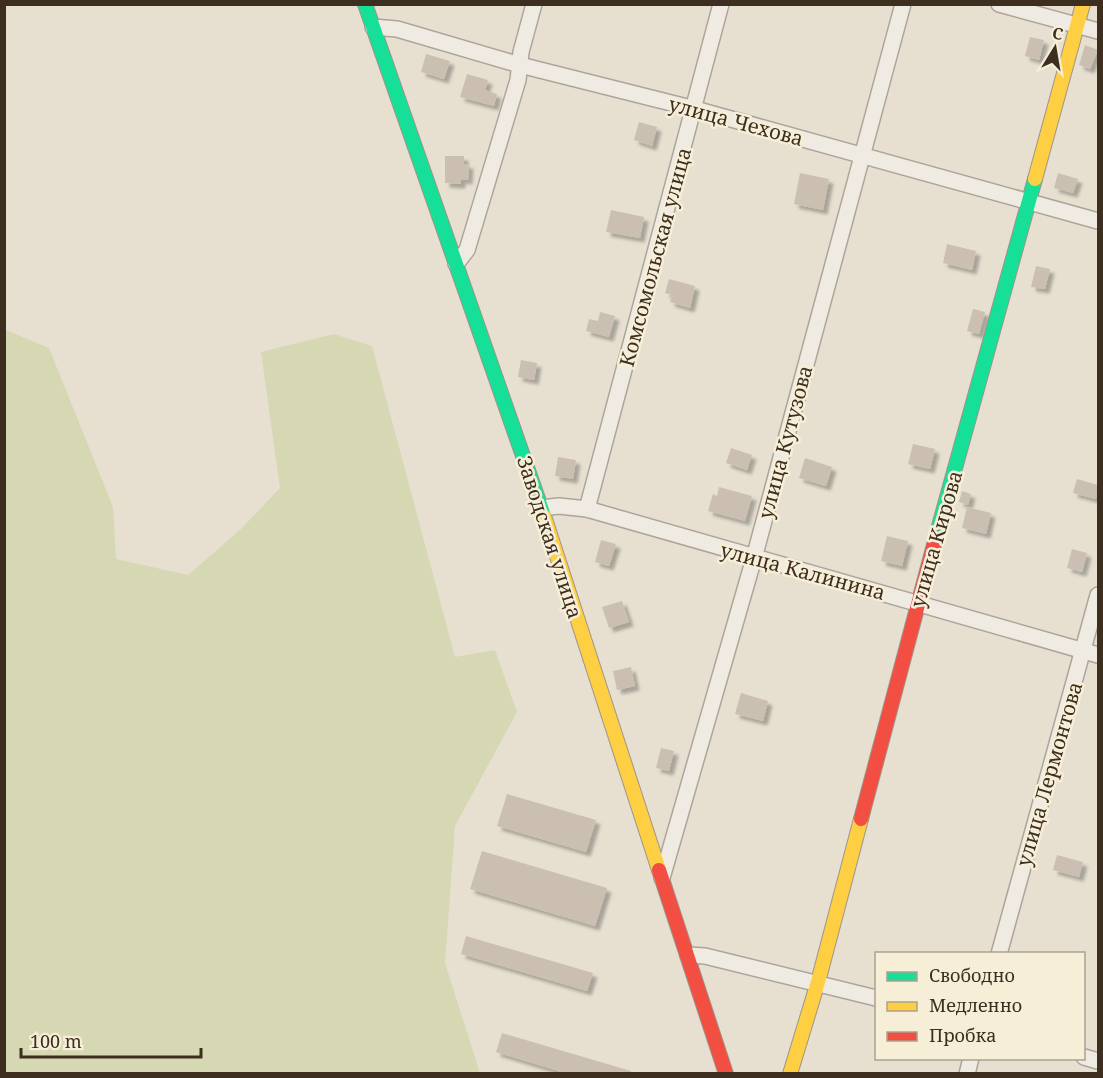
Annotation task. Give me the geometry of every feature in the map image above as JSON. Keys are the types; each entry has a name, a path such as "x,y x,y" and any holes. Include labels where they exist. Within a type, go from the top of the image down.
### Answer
{"street":[{"name":"Заводская улица","path":"365,4 542,508 726,1074"},
{"path":"456,264 467,250 518,80 520,52 534,4"},
{"name":"Комсомольская улица","path":"587,509 721,4"},
{"name":"улица Кутузова","path":"662,878 754,558 903,4"},
{"path":"999,4 1098,31"},
{"name":"улица Кирова","path":"790,1074 818,982 918,602 1031,200 1083,4"},
{"name":"улица Чехова","path":"373,27 397,28 520,65 695,109 861,156 1031,200 1098,221"},
{"name":"улица Калинина","path":"542,508 559,506 587,509 1091,653"},
{"name":"улица Лермонтова","path":"1000,952 1091,653 1098,595"},
{"path":"688,955 705,956 875,998"}],"green space":[{"path":"4,329 49,348 113,507 116,559 188,575 241,529 280,488 261,352 334,334 372,346 455,657 495,650 517,712 455,826 445,963 480,1073 5,1073"}],"building":[{"path":"1030,37 1044,40 1039,60 1025,56"},
{"path":"1085,45 1098,50 1090,69 1079,65"},
{"path":"426,54 450,61 444,79 421,72"},
{"path":"467,74 488,80 485,90 497,94 494,106 460,97"},
{"path":"639,122 657,127 652,146 634,140"},
{"path":"445,156 464,156 464,164 469,164 468,180 461,179 461,184 445,183"},
{"path":"800,173 829,179 823,210 794,204"},
{"path":"1058,173 1078,179 1073,193 1054,188"},
{"path":"611,210 644,217 640,238 606,232"},
{"path":"947,244 976,251 972,270 943,263"},
{"path":"1036,266 1050,269 1045,289 1031,287"},
{"path":"669,279 695,286 690,308 670,302 672,295 665,293"},
{"path":"973,309 985,312 979,334 967,331"},
{"path":"600,312 615,316 609,337 586,331 589,319 598,321"},
{"path":"521,360 537,363 534,380 518,377"},
{"path":"913,444 935,449 930,469 908,464"},
{"path":"731,448 752,455 747,470 726,463"},
{"path":"558,457 576,460 573,479 555,476"},
{"path":"805,458 832,467 826,486 799,478"},
{"path":"1077,479 1098,485 1096,499 1073,493"},
{"path":"719,487 752,496 745,521 708,511 713,494 717,496"},
{"path":"962,491 971,494 968,505 959,502"},
{"path":"967,507 991,513 986,534 962,528"},
{"path":"887,536 908,541 902,566 881,561"},
{"path":"601,540 616,544 609,566 595,562"},
{"path":"1072,549 1087,553 1082,572 1067,568"},
{"path":"622,601 629,622 609,628 602,607"},
{"path":"631,667 635,686 617,690 613,671"},
{"path":"741,693 768,701 763,721 735,714"},
{"path":"661,748 674,751 669,771 656,768"},
{"path":"507,794 596,820 586,852 497,826"},
{"path":"482,851 607,888 595,926 470,889"},
{"path":"1057,855 1083,862 1079,877 1053,870"},
{"path":"466,936 593,973 587,991 461,954"},
{"path":"502,1033 631,1071 630,1074 568,1074 496,1052"}],"traffic: fast":[{"path":"365,4 544,516"},
{"path":"936,537 1035,179"}],"traffic: slow":[{"path":"1035,179 1083,4"},
{"path":"544,516 659,870"},
{"path":"790,1074 818,982 861,819"}],"traffic: jam":[{"path":"861,819 936,537"},
{"path":"659,870 726,1074"}]}
